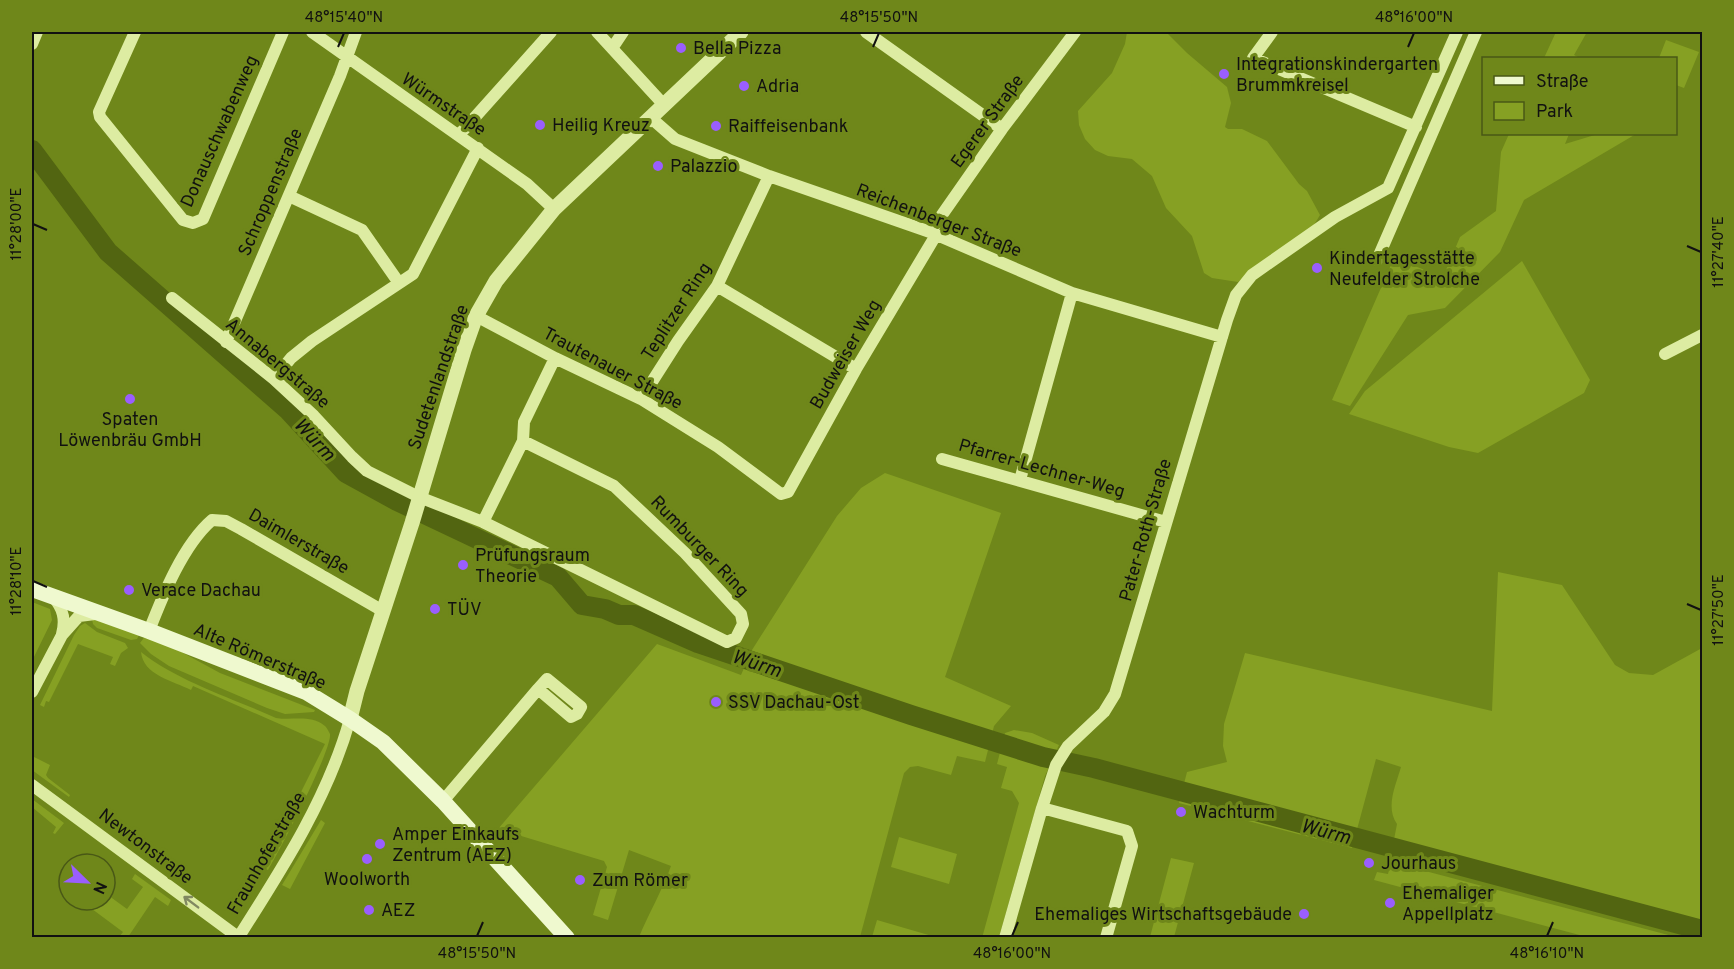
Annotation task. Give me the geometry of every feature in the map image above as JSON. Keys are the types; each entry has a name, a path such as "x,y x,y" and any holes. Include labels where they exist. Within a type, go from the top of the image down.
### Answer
{"main road":[{"name":"Alte Römerstraße","path":"32,589 149,631 306,692 350,719 383,742 443,801 567,938"}],"street":[{"path":"32,44 37,32"},
{"name":"Donauschwabenweg","path":"135,32 99,112 100,117 183,220 193,223 203,219 283,32"},
{"name":"Würmstraße","path":"312,32 528,184 554,209"},
{"name":"Schroppenstraße","path":"226,342 356,32"},
{"path":"459,135 550,32"},
{"path":"597,32 664,105"},
{"path":"613,47 623,32"},
{"name":"Sudetenlandstraße","path":"350,719 476,316 496,281 554,209 741,32"},
{"path":"866,32 1002,129"},
{"name":"Egerer Straße","path":"933,234 1002,129 1075,32"},
{"path":"1272,32 1253,58 1416,127 1457,32"},
{"path":"1377,261 1476,32"},
{"name":"Reichenberger Straße","path":"651,118 675,139 769,176 933,234 1072,293 1222,337"},
{"name":"Pater-Roth-Straße","path":"1005,938 1042,808 1059,760 1076,737 1104,712 1115,694 1236,295 1252,275 1335,217 1388,188 1416,127"},
{"path":"274,379 291,358 312,341 413,273 477,148"},
{"name":"Teplitzer Ring","path":"640,399 717,286 769,176"},
{"path":"289,196 362,230 399,283"},
{"name":"Budweiser Weg","path":"788,492 933,234"},
{"path":"717,286 856,369"},
{"path":"1020,480 1072,293"},
{"name":"Annabergstraße","path":"172,298 274,379 314,416 367,471 419,497"},
{"name":"Trautenauer Straße","path":"476,316 555,358 640,399 718,447 781,494 788,492"},
{"path":"1665,354 1702,335"},
{"path":"483,522 523,441 524,422 555,358"},
{"name":"Rumburger Ring","path":"419,497 483,522 727,642 736,638 743,624 741,614 685,553 614,486 523,441"},
{"name":"Pfarrer-Lechner-Weg","path":"942,459 1166,522"},
{"name":"Daimlerstraße","path":"149,631 172,579 199,531 212,520 226,521 383,610"},
{"path":"53,597 60,605 64,616 62,635"},
{"path":"32,692 62,635 79,616 99,614"},
{"path":"443,801 538,690"},
{"name":"Fraunhoferstraße","path":"238,937 303,833 345,739 350,719"},
{"name":"Newtonstraße","path":"32,785 238,937"},
{"path":"1042,808 1127,831 1132,846 1106,938"}],"green space":[{"path":"1127,32 1166,32 1227,87 1231,103 1225,127 1242,129 1267,141 1299,184 1307,191 1320,215 1314,225 1238,282 1212,278 1204,273 1192,236 1166,208 1152,176 1132,159 1108,156 1095,150 1085,139 1079,125 1078,111 1112,73 1125,44"},
{"path":"1556,32 1587,32 1574,55 1578,57 1544,57"},
{"path":"1666,40 1699,52 1684,88 1677,85 1677,57 1659,57"},
{"path":"1509,135 1569,135 1565,144 1595,135 1634,135 1524,200 1500,252 1445,308 1408,315 1350,406 1332,400 1394,258 1443,277 1460,237 1496,211 1501,152"},
{"path":"1522,261 1590,380 1584,393 1478,453 1449,447 1349,414 1365,391"},
{"name":"SSV Dachau-Ost","path":"885,473 1001,513 945,677 1011,706 994,726 985,762 957,756 951,775 918,766 910,767 904,773 860,937 639,937 671,866 629,850 608,920 593,915 607,867 604,861 498,829 657,644 741,675 752,650 837,516 861,488"},
{"path":"1498,572 1562,585 1615,665 1629,673 1653,675 1702,648 1702,937 1391,855 1397,824 1392,803 1401,767 1376,759 1352,848 1179,803 1187,772 1227,762 1223,746 1224,724 1245,653 1492,711"},
{"path":"32,602 50,609 52,620 32,661"},
{"path":"92,619 140,633 137,639 131,640 97,628"},
{"path":"85,623 97,632 125,643 128,648 121,653 115,666 110,664 113,657 78,644 49,702 46,701 44,707 40,705 74,635"},
{"path":"146,635 220,673 315,710 314,712 285,714 169,666 140,643"},
{"path":"141,652 156,663 206,689 276,718 313,720 328,730 330,734 323,759 268,870 263,868 325,744 193,686 191,690 160,676 147,666"},
{"path":"1014,730 1032,733 1059,745 1045,776 999,937 982,938 1019,803 1012,791 1001,788 1007,767 997,764 1005,733"},
{"path":"32,756 50,765 46,775 70,795 69,797 32,770"},
{"path":"32,799 64,823 55,834 53,833 56,827 32,807"},
{"path":"321,820 325,823 290,889 282,885"},
{"path":"899,837 957,854 949,884 891,867"},
{"path":"1171,858 1194,863 1174,937 1150,937"},
{"path":"1391,862 1676,937 1587,937 1374,880 1377,872 1388,874"},
{"path":"135,874 171,900 168,906 155,897 128,937 119,937 123,932 96,912 117,912 117,902 127,909 143,887 132,879"},
{"path":"877,920 932,936 932,937 872,937"}],"waterway":[{"name":"Würm","path":"32,150 108,252 288,410 346,473 397,501 558,577 582,605 605,609 619,615 634,615 698,643 1043,757 1094,768 1702,930"}],"place":[{"name":"Bella Pizza","path":"681,48"},
{"name":"Integrationskindergarten Brummkreisel","path":"1224,74"},
{"name":"Adria","path":"744,86"},
{"name":"Heilig Kreuz","path":"540,125"},
{"name":"Raiffeisenbank","path":"716,126"},
{"name":"Palazzio","path":"658,166"},
{"name":"Kindertagesstätte Neufelder Strolche","path":"1317,268"},
{"name":"Spaten Löwenbräu GmbH","path":"130,399"},
{"name":"Prüfungsraum Theorie","path":"463,565"},
{"name":"Verace Dachau","path":"129,590"},
{"name":"TÜV","path":"435,609"},
{"name":"SSV Dachau-Ost","path":"716,702"},
{"name":"Wachturm","path":"1181,812"},
{"name":"Amper Einkaufs Zentrum (AEZ)","path":"380,844"},
{"name":"Woolworth","path":"367,859"},
{"name":"Jourhaus","path":"1369,863"},
{"name":"Zum Römer","path":"580,880"},
{"name":"Ehemaliger Appellplatz","path":"1390,903"},
{"name":"AEZ","path":"369,910"},
{"name":"Ehemaliges Wirtschaftsgebäude","path":"1304,914"}]}
